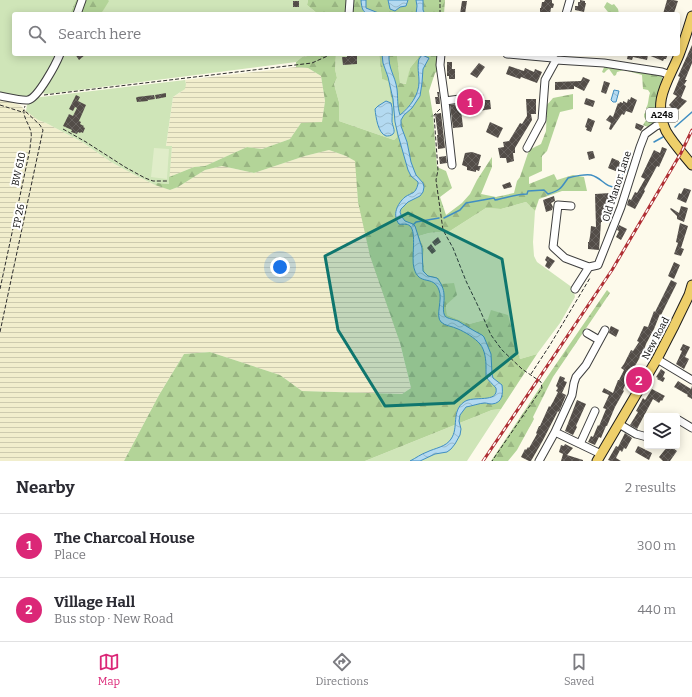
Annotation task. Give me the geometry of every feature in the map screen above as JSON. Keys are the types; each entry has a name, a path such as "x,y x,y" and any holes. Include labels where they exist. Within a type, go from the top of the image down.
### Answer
{"main road":[{"name":"A248","path":"680,53 692,16"},
{"name":"A248","path":"679,56 664,87 661,98 661,111 663,123 670,137 692,165"},
{"name":"New Road","path":"599,458 657,359 673,328 692,285"}],"street":[{"path":"78,12 82,0"},
{"path":"349,12 350,0"},
{"path":"567,12 570,0"},
{"path":"0,96 11,99 31,98 43,85 59,56"},
{"path":"441,56 440,65 452,166"},
{"path":"538,56 604,63 662,72 670,75"},
{"path":"527,148 542,120 545,80 554,57"},
{"path":"445,101 475,97"},
{"name":"Old Manor Lane","path":"589,267 598,265 621,207 645,134 663,123"},
{"path":"571,206 558,205 552,247 565,258 589,267 575,289"},
{"path":"539,461 572,395 576,377 586,365 605,330"},
{"path":"587,333 599,340"},
{"path":"657,359 692,380"},
{"path":"580,444 596,411"},
{"path":"680,421 692,428"},
{"path":"620,424 636,434 644,436"},
{"path":"554,432 580,444 599,458"}],"path":[{"path":"440,0 440,12"},
{"path":"0,105 22,112 31,98 312,63 328,56"},
{"name":"BW 610","path":"0,288 30,149 31,132 24,117 24,110"},
{"name":"FP 26","path":"0,332 43,130 40,125 24,110"},
{"path":"434,114 438,170 436,180 443,230 453,248 466,281 491,335 502,350 522,369 541,382 542,388 492,461"},
{"path":"63,129 124,167 145,178 153,181 168,181"},
{"path":"531,375 591,277"}],"highlighted area":[{"path":"408,213 502,259 517,353 454,403 385,406 338,330 325,256"}],"shaded area":[{"path":"296,67 308,68 321,76 325,101 322,123 301,123 290,139 262,149 247,147 205,166 194,167 169,177 172,146 166,146 173,97 181,92 186,84 185,80"},
{"path":"0,98 20,105 38,120 82,142 111,162 133,174 170,190 178,187 205,170 222,166 254,173 305,156 329,150 356,161 358,202 400,343 411,388 402,394 302,391 280,375 210,352 184,354 159,395 124,461 0,461"}],"green space":[{"path":"0,0 76,0 71,12 12,12 12,56 56,56 40,85 28,96 16,96 0,93"},
{"path":"76,0 109,1 102,12 71,12"},
{"path":"108,0 308,0 307,5 316,12 102,12"},
{"path":"308,0 348,0 347,12 316,12 307,5"},
{"path":"352,0 445,0 444,12 351,12"},
{"path":"607,2 612,5 614,4 619,12 608,12 604,7"},
{"path":"61,56 307,56 302,57 296,62 47,94 43,93 43,89"},
{"path":"336,56 379,56 382,79 388,80 392,102 397,137 394,140 339,121 339,102 334,84 337,78 335,69"},
{"path":"336,56 335,69 337,78 334,84 339,102 339,121 394,140 397,137 392,102 388,81 382,79 379,56 397,56 400,83 406,84 410,68 418,56 439,56 439,70 435,73 429,91 433,115 437,167 446,171 452,188 440,197 446,215 462,203 470,194 492,157 492,167 481,194 496,197 514,193 529,150 541,144 546,131 547,105 553,98 573,94 573,109 560,112 547,151 542,156 542,171 529,177 529,184 554,174 557,180 573,175 584,177 587,191 562,191 539,199 535,211 526,202 501,209 486,208 450,231 429,233 419,236 424,249 423,262 425,272 428,275 439,278 442,284 454,283 457,295 446,305 447,315 469,324 488,319 491,310 508,315 520,359 537,354 501,409 492,410 365,461 124,461 159,395 184,354 210,352 280,375 302,391 402,394 411,388 400,343 370,256 358,202 355,161 329,150 305,156 254,173 222,166 205,170 178,187 170,190 155,185 157,183 169,184 169,177 194,167 205,166 247,147 262,149 290,139 301,123 322,122 325,101 321,76 308,68 296,67 296,62 302,57"},
{"path":"397,56 418,56 410,68 407,84 400,83"},
{"path":"605,65 662,74 663,82 657,116 653,129 643,125 646,120 644,114 648,110 646,108 650,93 648,90 643,89 642,75 624,70 617,72 614,76 609,69 604,73 602,72"},
{"path":"185,80 185,89 173,97 166,146 172,146 169,184 157,183 155,185 133,174 111,162 82,142 38,120 26,111 27,105 33,98"},
{"path":"154,148 169,149 167,179 151,177"},
{"path":"526,202 535,211 533,242 534,256 537,262 573,288 575,297 560,323 537,354 520,359 507,315 469,324 447,315 444,291 439,278 428,275 425,272 423,262 424,249 419,236 429,233 450,231 486,208 501,209"},
{"path":"607,290 610,293 553,377 533,417 534,419 517,450 508,461 491,461 543,383"},
{"path":"501,409 467,461 365,461 492,410"}],"water":[{"path":"361,0 366,0 366,8 376,12 365,12"},
{"path":"388,0 408,0 406,6 400,7 395,11 390,9"},
{"path":"416,0 423,0 424,12 416,12"},
{"path":"382,56 389,56 397,89 400,115 416,96 419,87 419,59 421,56 429,58 423,69 420,96 401,120 401,126 407,142 411,162 416,175 423,183 424,187 420,196 408,202 400,212 405,221 415,226 422,248 423,271 428,276 437,278 442,286 444,293 443,310 445,315 484,337 491,354 493,378 502,385 502,397 498,402 492,404 483,403 466,407 460,415 460,435 451,449 447,452 435,454 420,461 410,461 449,442 455,430 456,415 460,406 464,402 473,399 490,398 496,393 496,388 486,376 485,355 480,344 467,333 444,324 439,319 439,290 433,282 423,279 416,274 413,264 414,240 412,229 409,225 399,224 397,221 396,210 398,206 405,197 414,192 417,188 418,182 411,176 408,170 398,135 393,99"},
{"path":"614,90 619,91 616,102 611,100"},
{"path":"386,101 392,105 394,133 390,136 386,136 379,129 375,109"}],"building":[{"path":"545,0 552,0 552,3 554,4 550,12 540,12 542,2"},
{"path":"580,0 585,1 586,3 584,12 575,10 575,6 578,6 578,2 580,2"},
{"path":"667,0 678,1 674,12 664,12"},
{"path":"293,1 299,1 299,7 293,7"},
{"path":"462,1 467,1 465,12 460,12"},
{"path":"692,45 692,63 685,80 687,80 684,85 686,86 681,98 687,101 676,112 669,105 677,96 673,94 680,77 678,76"},
{"path":"76,56 84,56 79,60"},
{"path":"357,56 357,64 343,65 342,57"},
{"path":"628,56 648,56 647,60 633,57 632,60 627,59"},
{"path":"650,56 667,56 663,61"},
{"path":"447,62 452,62 452,69 455,69 455,79 449,79 449,76 447,76"},
{"path":"479,63 485,67 477,78 470,74"},
{"path":"509,66 524,71 525,68 534,72 535,69 542,72 537,83 521,77 520,79 506,74"},
{"path":"583,77 590,80 584,91 574,86 574,89 555,90 555,82 581,81"},
{"path":"604,81 610,83 606,94 601,92"},
{"path":"437,92 439,92 440,104 436,104 435,97 438,97"},
{"path":"166,93 166,97 156,99 155,95"},
{"path":"479,94 483,94 484,100 490,100 491,109 479,111 478,108 461,110 463,127 453,128 450,105 476,102 479,99"},
{"path":"76,95 80,97 78,101 86,105 79,121 85,128 83,133 78,132 77,134 71,132 72,130 63,126 69,114 73,116 77,108 75,107 73,111 69,109"},
{"path":"154,95 155,99 137,102 137,97"},
{"path":"631,97 637,100 632,113 626,111 624,115 622,114 611,130 609,129 611,123 606,120 610,115 613,117 618,103 623,103 623,101 627,103 628,99 630,100"},
{"path":"586,98 595,101 593,107 584,104"},
{"path":"526,99 536,99 536,114 531,114 532,120 515,148 515,153 513,153 514,161 507,163 506,158 500,158 498,148 504,147 503,142 509,141 520,123 522,124 527,116"},
{"path":"441,113 445,148 438,149 435,114"},
{"path":"588,118 595,121 591,132 586,130 587,128 585,127"},
{"path":"490,122 503,128 498,138 486,132"},
{"path":"636,123 644,126 641,131 635,128"},
{"path":"662,147 667,149 659,167 657,166 635,209 627,205 629,199 631,200 635,192 637,193 645,179 641,177 654,150 660,153"},
{"path":"593,151 595,158 589,160 587,152"},
{"path":"472,152 481,155 478,166 481,166 479,171 476,170 476,172 467,170 467,167 462,165 465,153"},
{"path":"446,156 447,163 440,164 439,157"},
{"path":"612,158 621,163 618,172 608,168"},
{"path":"510,182 512,187 504,189 502,185"},
{"path":"684,188 691,190 686,203 677,199 679,193 681,194"},
{"path":"610,193 611,200 608,201 607,219 602,219 601,222 599,250 588,249 591,226 596,227 595,194"},
{"path":"554,196 555,201 551,203 553,207 552,210 546,212 543,200"},
{"path":"681,206 688,208 684,222 677,219 677,216 670,209 671,208 679,213"},
{"path":"680,223 688,226 681,248 684,249 681,256 674,254 678,243 676,242"},
{"path":"619,225 627,229 621,240 616,237 619,231 617,230"},
{"path":"438,237 441,242 435,246 432,242"},
{"path":"431,244 436,251 432,254 427,248"},
{"path":"547,256 555,261 549,269 545,266"},
{"path":"674,262 680,265 674,279 668,276"},
{"path":"671,280 677,283 661,315 660,314 644,350 629,375 623,390 624,391 601,438 599,437 595,445 588,442 591,436 593,437 598,425 599,426 606,409 603,408 609,395 602,392 604,388 613,393 624,370 621,368 631,350 633,351 639,342 637,341 644,326 648,327 654,311 655,312"},
{"path":"611,326 619,330 616,337 609,333"},
{"path":"683,344 690,347 685,357 689,359 684,369 676,364 682,351 680,350"},
{"path":"661,369 665,372 663,382 656,377"},
{"path":"560,376 565,378 564,381 567,382 562,393 566,395 559,412 558,411 531,461 529,461 521,457 525,449 526,450 528,447 529,448 537,434 536,433 539,426 549,406 550,407 558,392 556,391 558,388 556,386"},
{"path":"678,381 691,389 692,386 692,399 674,387"},
{"path":"652,389 665,396 659,403 653,399 646,413 644,413 637,429 630,425 638,412 636,411 643,398 645,400"},
{"path":"577,400 586,404 573,435 565,431"},
{"path":"625,433 632,438 626,449 624,448 622,452 620,450 616,458 621,461 608,460 616,446 618,447"},
{"path":"565,444 573,448 567,455 583,461 561,461 563,454 559,452 561,445 564,446"},
{"path":"638,446 652,453 649,460 635,452"},
{"path":"666,449 674,449 677,451 670,461 663,461 659,457"}],"waterway":[{"path":"675,127 692,112"},
{"path":"654,142 663,137"},
{"path":"444,218 460,210 466,203 494,198 495,200 515,195 527,194 528,191 544,190 548,194 560,188 568,178 577,176 595,176 610,186 618,187 622,180 623,174 627,171"},
{"path":"413,225 416,222 439,218"}],"railway":[{"path":"483,461 612,270 681,153 692,130"}],"place":[{"name":"The Charcoal House","path":"470,102"},
{"name":"Village Hall","path":"639,380"}]}
